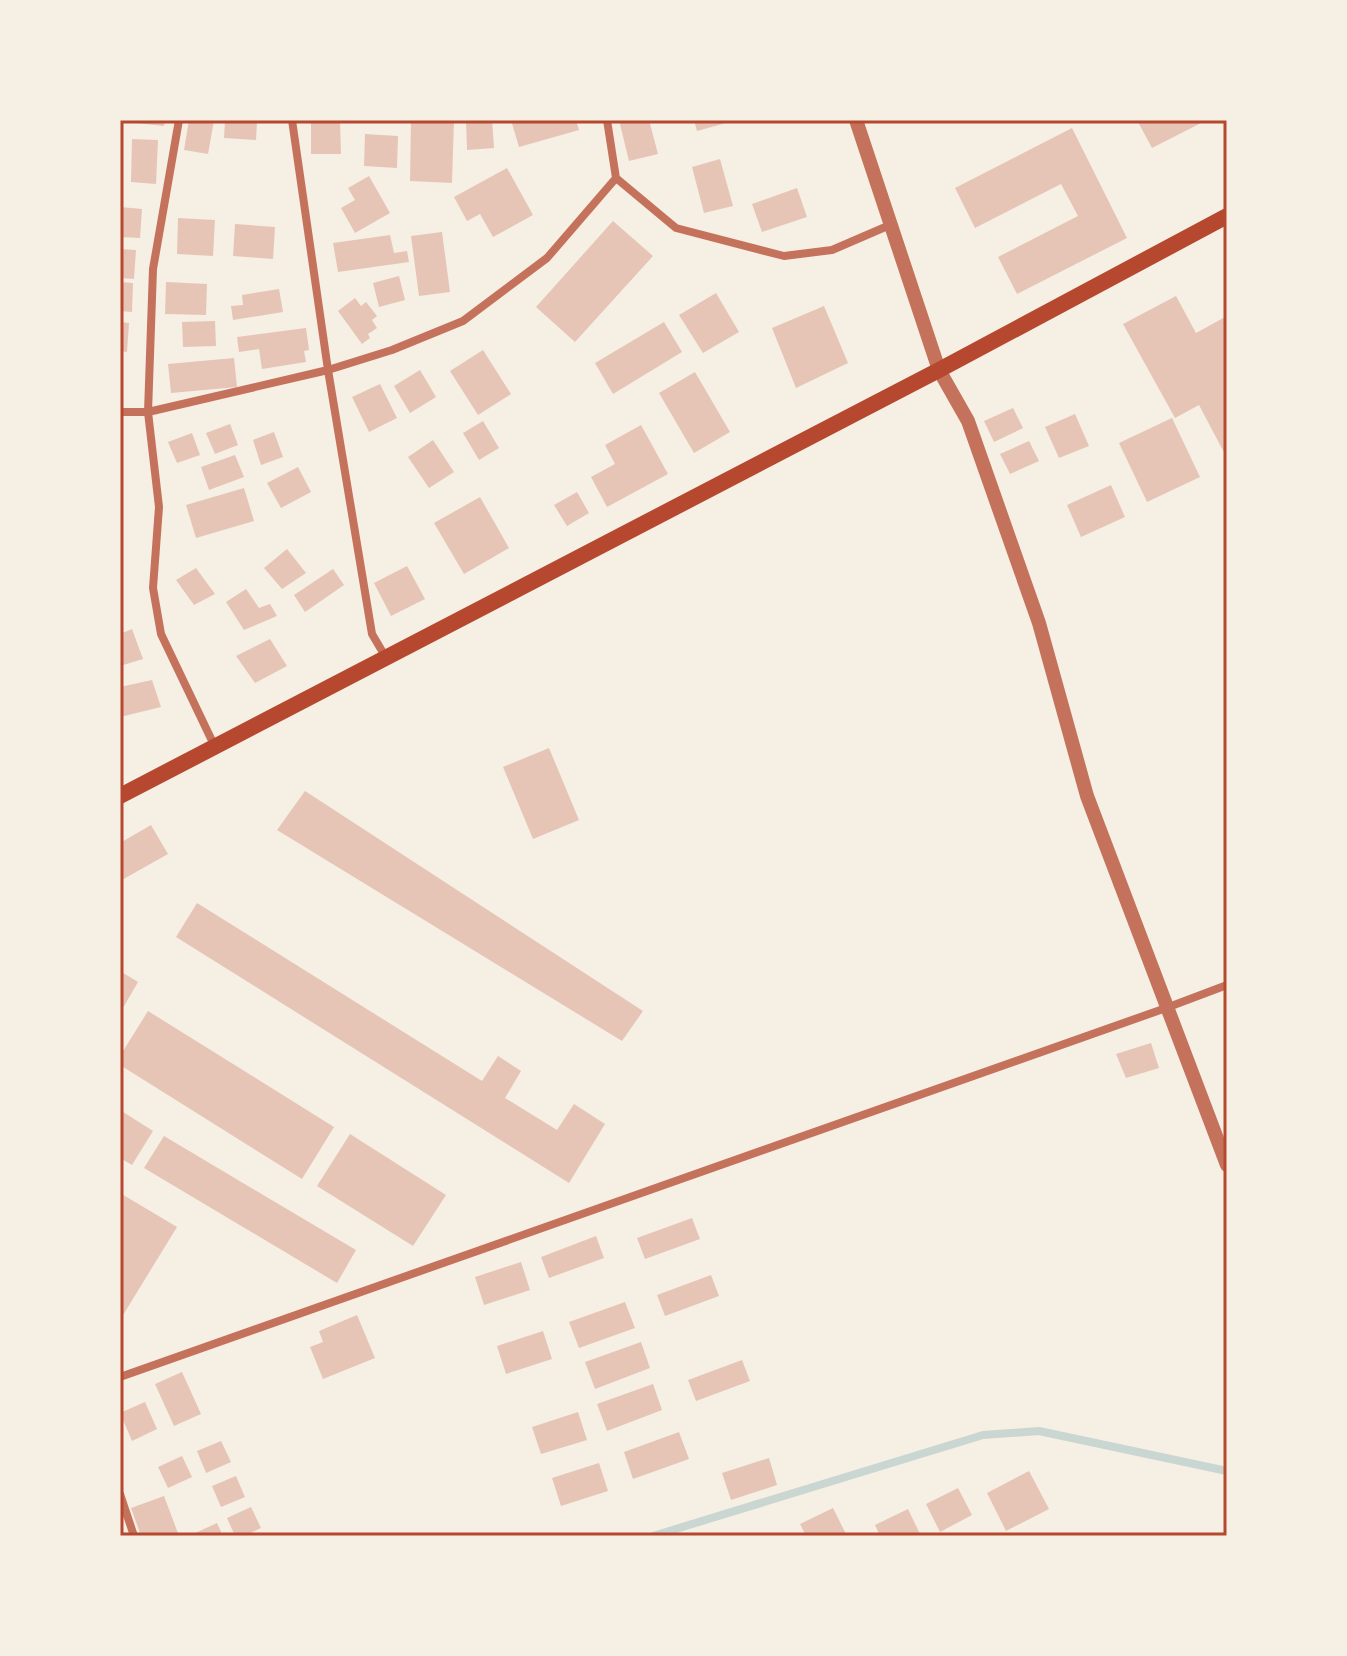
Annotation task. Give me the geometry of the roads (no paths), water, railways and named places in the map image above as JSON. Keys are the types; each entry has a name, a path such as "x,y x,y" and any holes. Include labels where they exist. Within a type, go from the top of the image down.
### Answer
{"main road":[{"path":"120,796 939,370 1227,216"}],"street":[{"path":"179,120 153,269 148,412 159,507 153,588 161,634 215,747"},
{"path":"292,120 328,370 372,634 385,656"},
{"path":"607,120 616,178 676,228 784,256 832,250 890,225"},
{"path":"856,120 939,370 968,421 1039,623 1087,796 1227,1165"},
{"path":"120,412 148,412 328,370 392,350 463,321 547,258 616,178"},
{"path":"120,1377 1227,985"},
{"path":"120,1494 134,1536"}],"waterway":[{"path":"653,1536 983,1435 1039,1431 1227,1471"}]}
